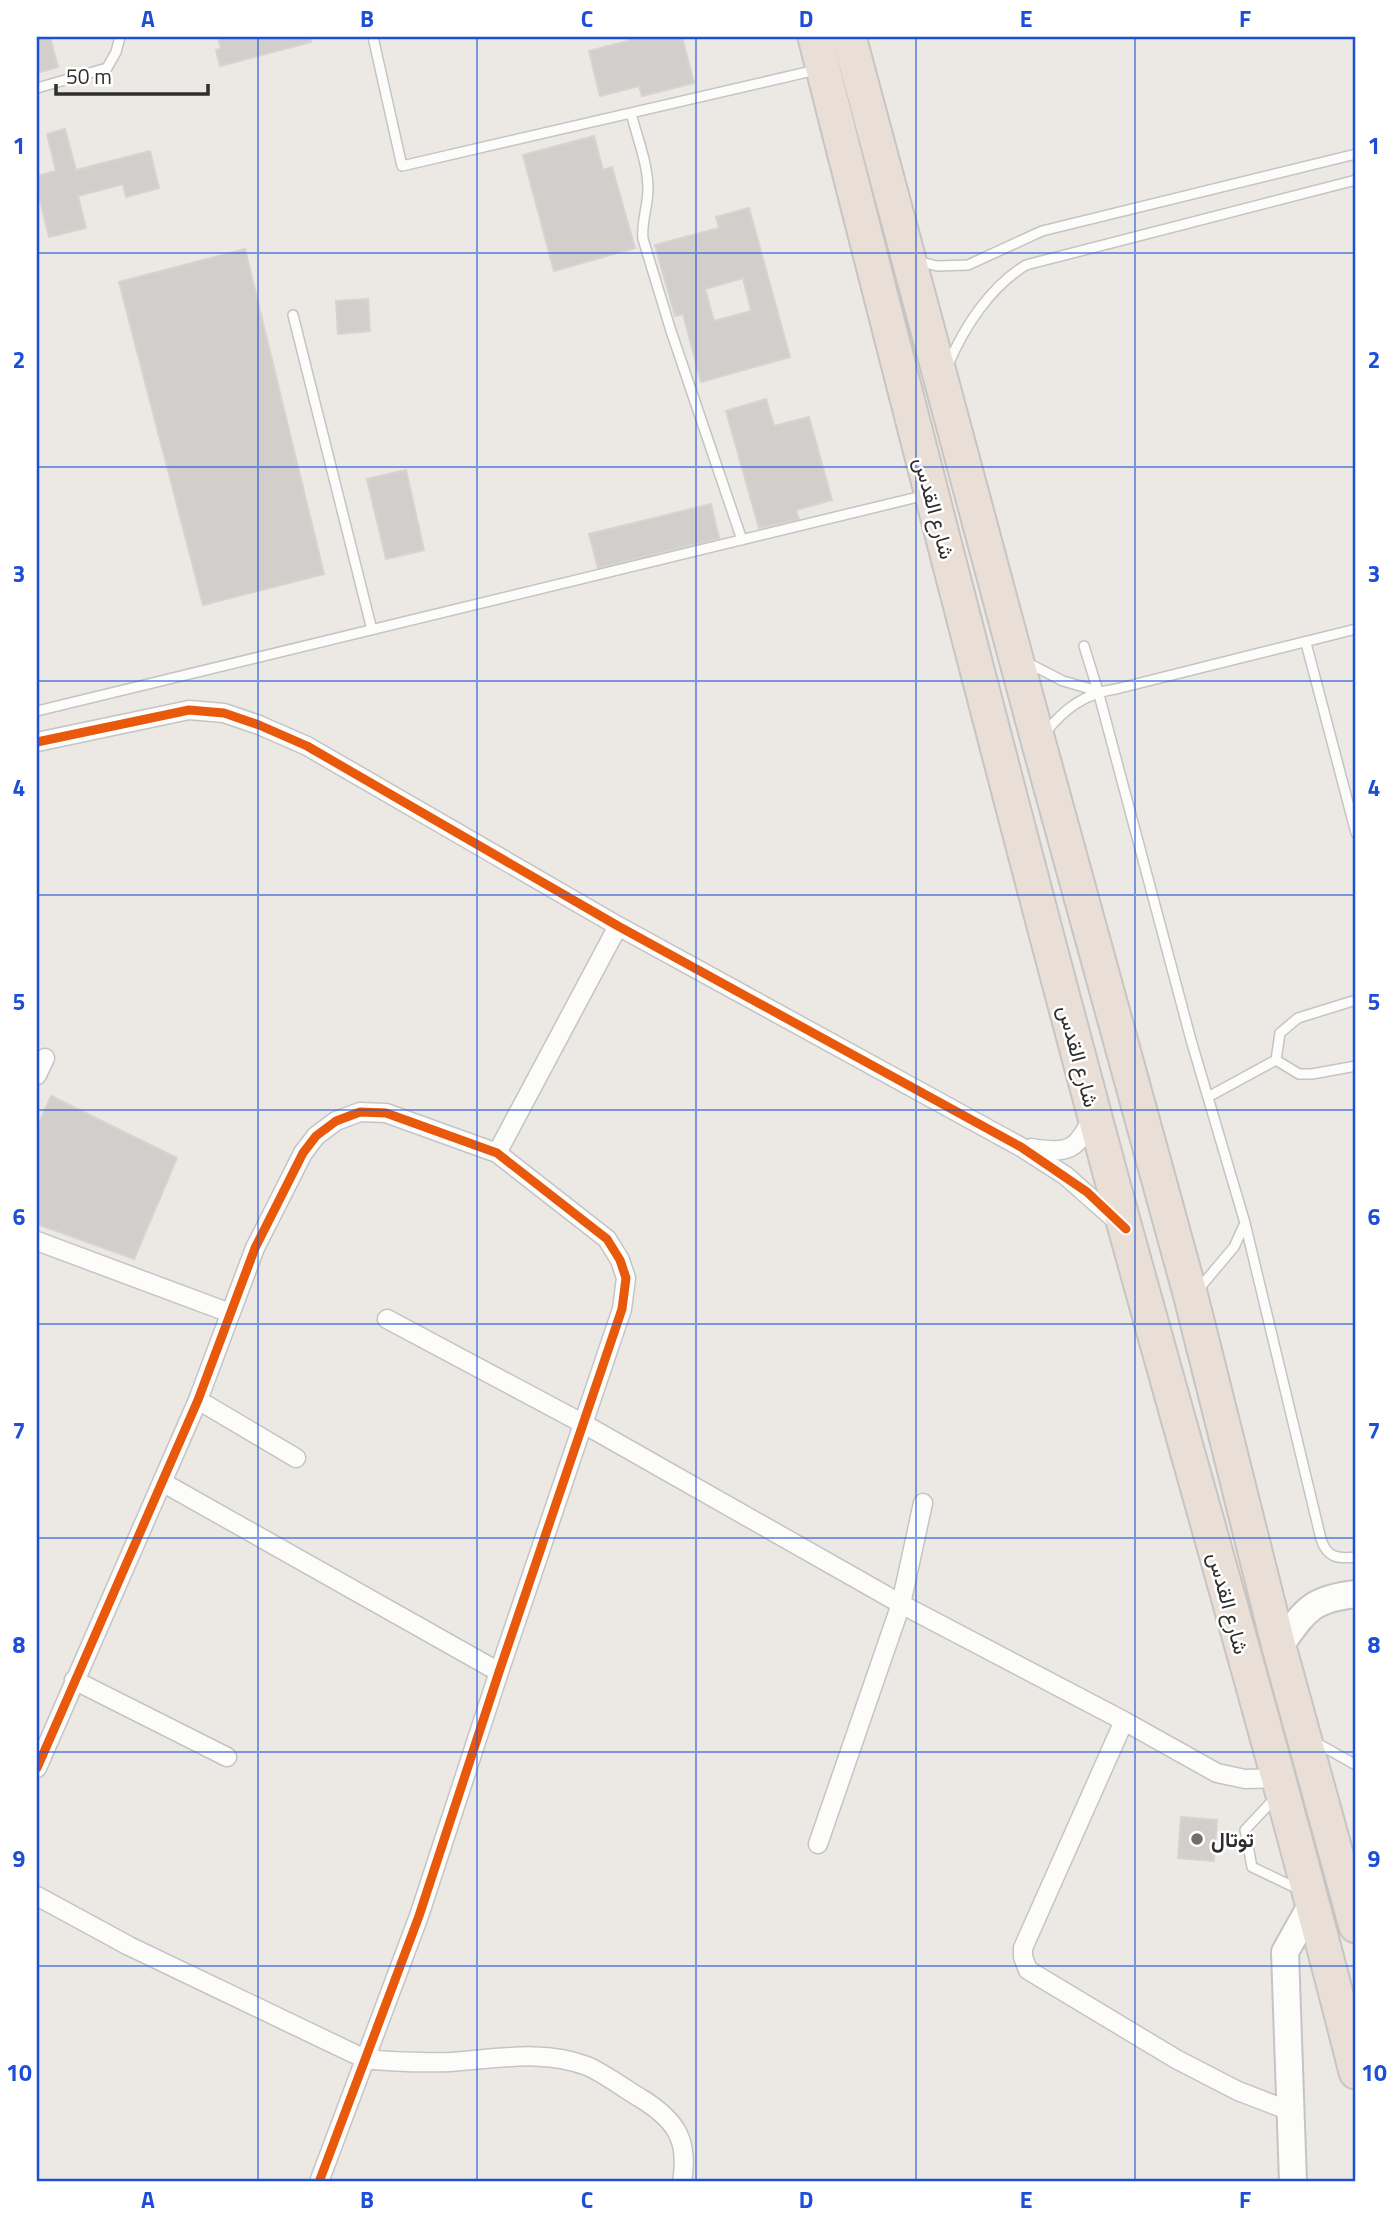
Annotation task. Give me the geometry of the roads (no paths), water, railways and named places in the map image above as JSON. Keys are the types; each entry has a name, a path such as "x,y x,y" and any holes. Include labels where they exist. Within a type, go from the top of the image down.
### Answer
{"highway":[{"name":"شارع القدس","path":"849,37 1191,1297 1279,1647 1350,1880 1356,1926"},
{"name":"شارع القدس","path":"819,52 931,494 1094,1113 1312,1899 1356,2072"}],"main road":[{"path":"1279,1647 1309,1608 1328,1599 1356,1594"},
{"path":"1293,2182 1285,1952 1312,1899"}],"street":[{"path":"37,741 189,710 224,713 307,746 618,926 1021,1147 1087,1192 1126,1229"},
{"path":"497,1153 618,926"},
{"path":"37,1075 45,1058"},
{"path":"37,1768 198,1400 255,1248 303,1153 316,1136 336,1121 360,1112 386,1113 497,1153 607,1239 620,1260 626,1278 622,1310 419,1916 319,2182"},
{"path":"1021,1147 1049,1151 1068,1150 1083,1138 1094,1113"},
{"path":"37,1241 230,1313"},
{"path":"387,1319 582,1423 901,1604 1217,1773 1279,1785"},
{"path":"198,1400 296,1458"},
{"path":"162,1482 499,1672"},
{"path":"818,1844 901,1604 923,1503"},
{"path":"74,1680 227,1758"},
{"path":"1124,1721 1023,1948 1024,1964 1028,1970 1176,2059 1238,2091 1290,2111"},
{"path":"37,1896 129,1946 365,2059 401,2063 517,2056 553,2058 589,2067 651,2105 674,2125 683,2145 685,2165 682,2182"}],"lane":[{"path":"37,88 107,68 116,52 120,37"},
{"path":"373,37 402,166 631,113 819,52"},
{"path":"631,113 648,186 643,239 671,331 742,540"},
{"path":"908,258 937,266 968,265 1042,231 1356,154"},
{"path":"942,380 960,341 983,306 1010,275 1026,265 1356,180"},
{"path":"293,315 372,630"},
{"path":"37,711 931,494"},
{"path":"1039,744 1064,712 1098,691 1116,689 1356,629"},
{"path":"1306,643 1356,833"},
{"path":"1084,646 1191,1040 1245,1223 1323,1548 1329,1555 1337,1558 1356,1557"},
{"path":"1016,654 1046,674 1098,691"},
{"path":"1276,1060 1280,1033 1298,1018 1356,1000"},
{"path":"1208,1097 1276,1060"},
{"path":"1276,1060 1299,1074 1356,1066"},
{"path":"1191,1297 1234,1247 1245,1223"},
{"path":"1304,1736 1356,1765"},
{"path":"1279,1785 1245,1830 1252,1867 1312,1899"}],"place":[{"name":"توتال","path":"1197,1839"}]}
